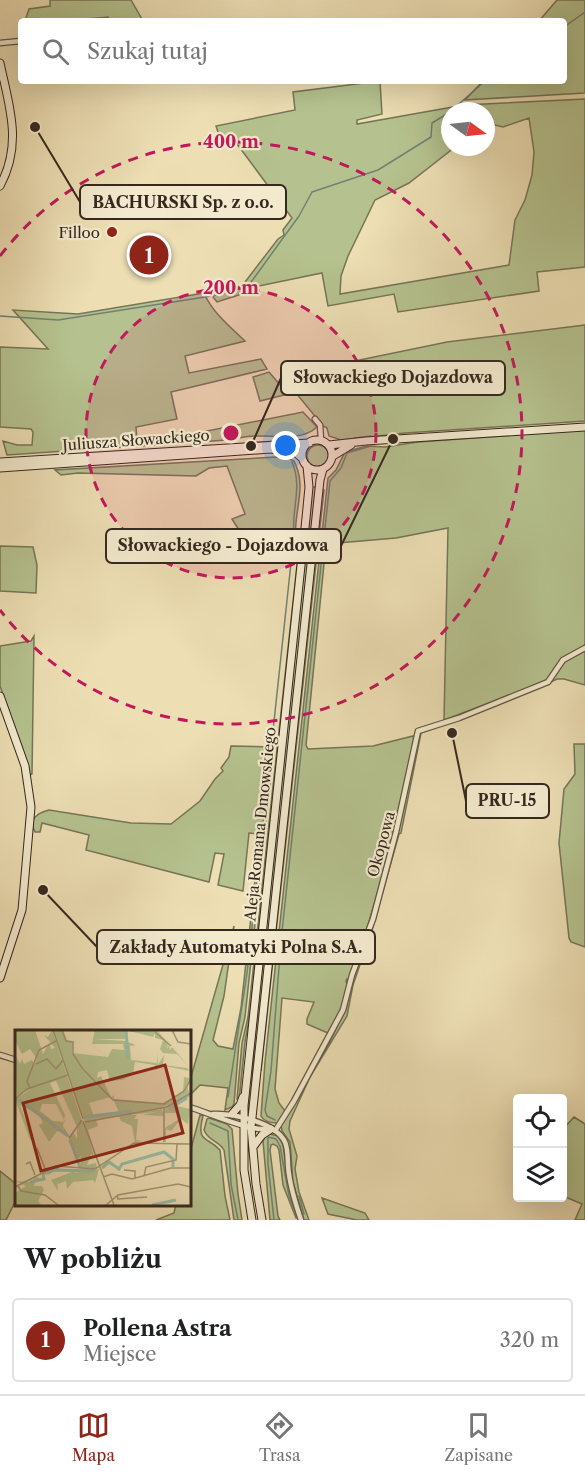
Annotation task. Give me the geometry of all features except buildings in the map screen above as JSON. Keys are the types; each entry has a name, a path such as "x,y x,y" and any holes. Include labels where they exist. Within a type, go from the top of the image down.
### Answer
{"main road":[{"path":"0,63 12,121 10,160 0,186"},
{"path":"329,445 585,427"},
{"path":"333,456 329,445 321,440 309,443 303,449 302,458 307,466 314,470 323,470 330,464 333,456 357,442"},
{"name":"Juliusza Słowackiego","path":"0,462 309,443"},
{"name":"Juliusza Słowackiego","path":"0,468 270,449 295,452 302,458"},
{"name":"Aleja Romana Dmowskiego","path":"262,1220 245,1089 306,518 309,487 307,466"},
{"name":"Aleja Romana Dmowskiego","path":"252,1220 244,1170 248,1122 255,1080 320,480 323,470"},
{"path":"0,696 28,777 31,807 22,910 0,978"},
{"path":"232,1114 240,1104 245,1089"},
{"path":"253,1147 261,1135 272,1130"}],"street":[{"path":"0,43 18,41"},
{"path":"315,419 320,425 321,440"},
{"name":"Okopowa","path":"272,1130 294,1101 343,1010 352,975 373,919 396,832 418,731 459,718 549,682 563,660 585,648"},
{"path":"0,1055 15,1060"},
{"path":"190,1107 230,1121 248,1122"},
{"path":"213,1114 232,1114 263,1130 272,1130 280,1134 286,1145 290,1183 301,1220"}],"green space":[{"path":"50,0 131,0 141,18 26,18 29,9 50,6"},
{"path":"557,0 585,0 585,93 465,100 480,84 567,84 567,18 542,18"},
{"path":"356,84 380,84 382,114 357,120 357,124 441,109 441,156 444,156 409,183 375,200 348,256 341,276 340,294 509,265 515,220 525,200 532,175 534,152 529,118 503,127 495,125 495,103 585,99 585,267 537,272 539,291 398,312 394,294 328,306 322,273 249,288 242,294 217,302 209,292 242,286 278,239 284,235 283,230 292,218 237,144 220,138 216,126 295,110 293,92"},
{"path":"204,293 217,313 245,341 185,356 189,373 261,359 267,369 171,392 177,419 136,427 137,439 160,436 162,440 303,412 317,427 311,432 288,437 251,436 227,440 7,455 3,441 17,445 32,445 33,432 31,429 0,427 0,347 48,349 13,310 78,314"},
{"path":"585,325 585,421 405,433 341,440 329,436 327,428 282,376 447,342"},
{"path":"269,372 288,394 260,401 253,377"},
{"path":"585,430 585,685 557,679 534,690 531,687 444,720 448,528 396,538 326,544 306,745 308,749 373,746 413,736 414,740 386,862 369,922 349,981 347,979 346,981 348,987 343,1008 330,1034 307,1024 314,1002 282,998 275,1089 279,1103 285,1111 278,1123 266,1121 261,1116 265,1062 328,478 336,470 345,452 367,446 385,447 418,442"},
{"path":"318,445 326,448 329,456 326,464 318,467 310,464 307,456 310,448"},
{"path":"276,457 294,461 299,476 296,547 239,548 239,530 232,519 245,514 227,466 209,468 196,476 78,473 61,475 55,470"},
{"path":"312,487 316,487 251,1101 256,1012"},
{"path":"322,488 324,490 261,1071 260,1064"},
{"path":"301,528 239,1101 237,1099 242,1043 248,1017"},
{"path":"0,546 33,547 37,565 36,593 0,591"},
{"path":"34,636 32,774 30,775 0,686 0,646 31,641"},
{"path":"444,725 421,733 401,833 353,985 347,1016 310,1077 290,1121 289,1129 297,1156 295,1169 299,1192 309,1220 304,1220 293,1182 290,1142 282,1131 281,1124 327,1047 346,1009 352,980 369,934 417,735 420,732"},
{"path":"574,744 585,744 585,947 571,942 569,938 559,843 564,789 575,774"},
{"path":"231,746 274,747 245,1017 239,1043 234,1104 225,1110 228,1088 200,1085 190,1095 190,1080 234,926 224,996 213,1040 218,1046 233,1049 241,1008 260,834 249,833 243,891 218,885 224,854 215,853 209,882 86,850 89,835 42,823 40,832 35,832 33,820 37,815 49,810 131,823 171,824 200,801 223,771 221,768 229,757"},
{"path":"200,1115 203,1116 202,1135 220,1150 230,1220 156,1220 174,1213 176,1205 190,1205 190,1152"},
{"path":"574,1117 585,1124 585,1220 575,1220 582,1204 567,1198 567,1125"},
{"path":"209,1118 227,1124 232,1129 242,1220 234,1220 224,1150 204,1130"},
{"path":"270,1134 278,1136 283,1145 287,1175 298,1218 296,1218 283,1185 279,1150 273,1144 270,1150 280,1220 270,1220 263,1141 265,1136"},
{"path":"0,1171 15,1183 15,1202 6,1220 0,1220"},
{"path":"322,1198 365,1213 369,1220 328,1214"}],"waterway":[{"path":"567,25 585,12"},
{"path":"461,102 482,84"},
{"path":"0,316 58,320 218,295 249,285 299,216 312,192 378,170 431,137 432,123 441,118"},
{"path":"354,438 371,436"},
{"path":"275,1120 267,1116 265,1110 271,1071 281,941 330,481 341,468 347,453 371,446"},
{"path":"228,1097 247,973 294,535 297,480 292,462"},
{"path":"210,1123 228,1131 231,1184 238,1220"},
{"path":"274,1220 268,1164 268,1137 276,1139 280,1146 289,1196 297,1216"},
{"path":"299,1196 304,1214"}],"place":[{"name":"BACHURSKI Sp. z o.o.","path":"35,127"},
{"name":"Filloo","path":"112,232"},
{"name":"Pollena Astra","path":"149,255"},
{"name":"Słowackiego - Dojazdowa","path":"393,439"},
{"name":"Słowackiego Dojazdowa","path":"251,446"},
{"name":"PRU-15","path":"452,733"},
{"name":"Zakłady Automatyki Polna S.A.","path":"43,890"}]}
